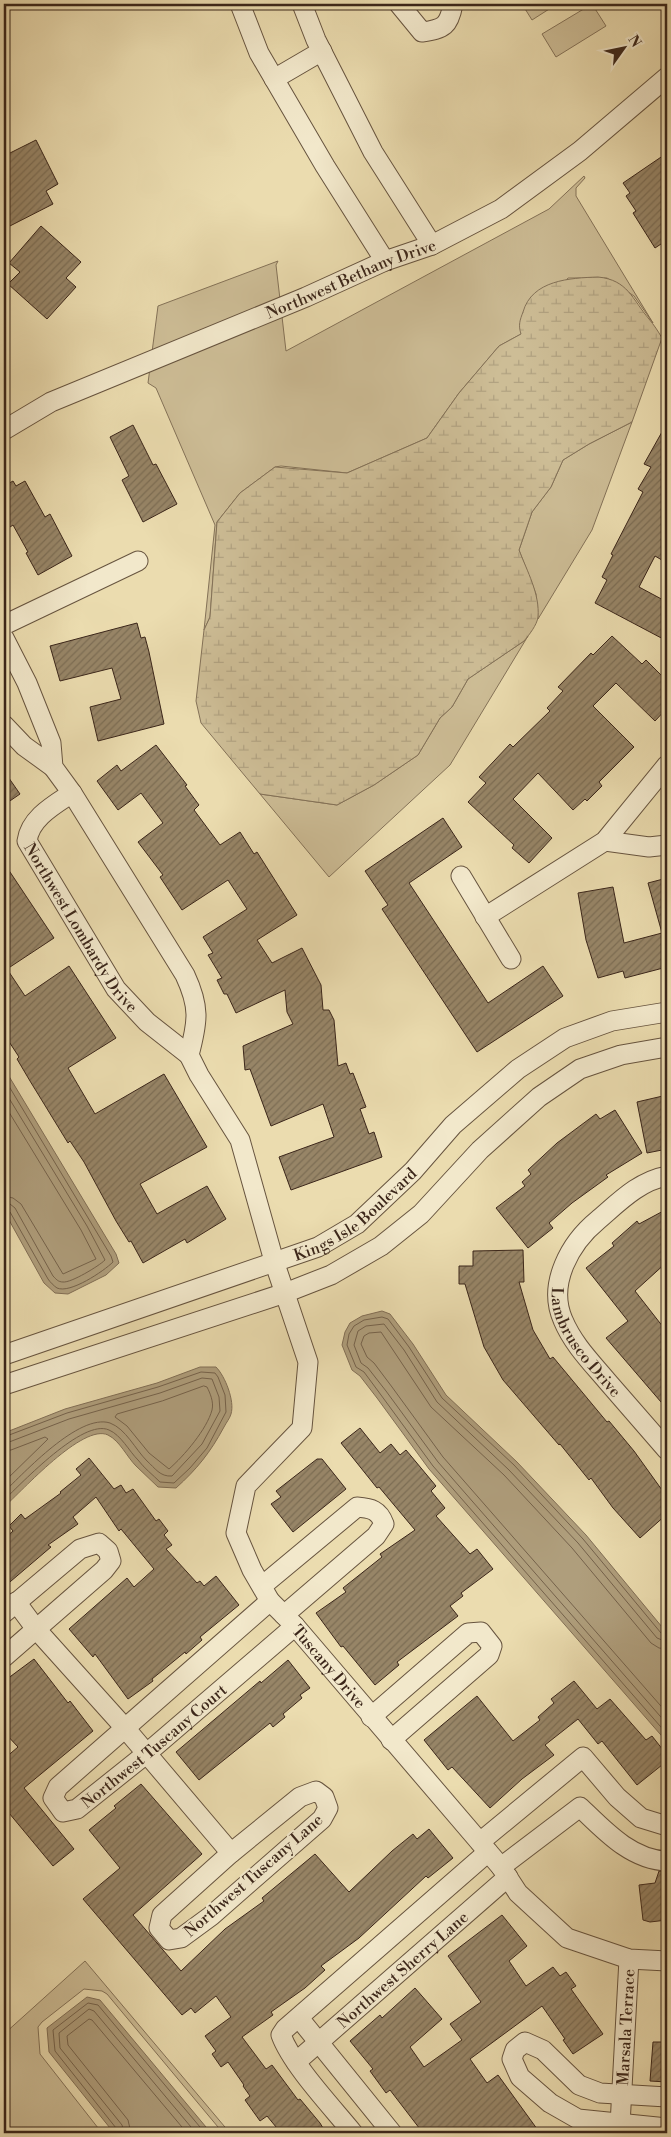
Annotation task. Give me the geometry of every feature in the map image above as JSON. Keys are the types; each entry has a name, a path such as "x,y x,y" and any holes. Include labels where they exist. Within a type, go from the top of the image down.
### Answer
{"street":[{"path":"240,4 259,53 325,166 385,261"},
{"path":"302,4 322,51 373,152 432,245"},
{"path":"399,4 422,32 439,30 450,20 453,4"},
{"path":"274,79 322,51"},
{"name":"Northwest Bethany Drive","path":"4,430 51,402 306,296 385,261 432,245 501,208 580,151 667,77"},
{"path":"4,625 138,561"},
{"path":"4,638 24,676 51,743 53,767"},
{"path":"4,725 24,746 53,767 72,793 184,975 194,996 197,1028 189,1054"},
{"path":"485,917 605,841 667,764"},
{"name":"Northwest Lombardy Drive","path":"72,793 45,812 29,830 28,841 116,989 148,1022 189,1054 199,1075 240,1140 274,1260"},
{"path":"605,841 649,847 667,845"},
{"path":"461,876 511,959"},
{"name":"Kings Isle Boulevard","path":"4,1355 318,1246 356,1224 413,1171 453,1125 518,1069 565,1038 612,1022 667,1012"},
{"path":"4,1385 285,1293 332,1275 381,1246 421,1214 480,1150 539,1097 580,1069 621,1055 667,1047"},
{"name":"Lambrusco Drive","path":"667,1176 652,1180 628,1194 582,1236 564,1263 558,1297 563,1320 579,1348 667,1450"},
{"name":"Tuscany Drive","path":"274,1260 308,1362 302,1428 246,1486 236,1534 266,1594 484,1847 518,1893 567,1938 629,1960 667,1961"},
{"name":"Northwest Tuscany Court","path":"358,1507 371,1508 382,1518 384,1524 376,1536 146,1754 77,1809 63,1812 53,1798 58,1787 125,1728 266,1594 358,1507"},
{"path":"4,1657 36,1629 104,1570 111,1561 108,1550 99,1543 80,1549 10,1608 36,1629 125,1728 231,1853"},
{"path":"372,1717 468,1633 481,1632 492,1646 489,1655 391,1740"},
{"name":"Northwest Sherry Lane","path":"667,1826 641,1818 617,1797 583,1757 281,2035 287,2050 296,2062 319,2044 504,1872 580,1807 606,1832 629,1850 657,1861 667,1861"},
{"name":"Northwest Tuscany Lane","path":"316,1791 324,1797 328,1808 322,1820 211,1916 181,1938 169,1940 159,1928 162,1915 231,1853 300,1797 316,1791"},
{"name":"Marsala Terrace","path":"620,2125 629,1960"},
{"path":"299,2018 392,2133"},
{"name":"Marsala Terrace","path":"667,2097 600,2093 579,2085 543,2050 525,2042 515,2050 512,2059 520,2077 550,2103 578,2119 620,2125 667,2128"},
{"path":"296,2062 353,2133"}],"green space":[{"path":"522,4 557,4 532,20"},
{"path":"592,4 606,26 556,57 542,34"},
{"path":"584,176 585,178 576,188 576,196 653,323 634,296 607,278 568,278 521,334 499,346 459,393 427,438 347,473 275,467 240,493 217,522 210,617 204,630 215,525 156,388 148,383 158,306 278,261 276,265 286,351 549,209"},
{"path":"598,277 608,279 623,286 662,338 632,422 563,460 551,487 532,512 519,550 537,600 538,617 532,630 524,641 468,679 452,707 440,718 418,755 374,785 337,805 260,794 201,723 196,701 204,630 210,617 217,522 240,493 275,467 347,473 427,438 459,393 499,346 521,334 521,318 528,301 535,293 543,287 564,280"},
{"path":"632,422 592,530 538,619 536,594 519,550 532,512 551,487 563,460"},
{"path":"528,636 450,765 329,877 260,794 337,805 374,785 418,755 440,718 452,707 468,679 524,641"},
{"path":"85,1961 230,2133 223,2133 107,1994 102,1991 84,1989 38,2027 40,2054 102,2133 4,2133 4,2034"}],"water":[{"path":"4,1068 116,1254 119,1263 106,1275 68,1294 55,1293 44,1283 4,1211"},
{"path":"382,1311 390,1314 413,1344 446,1395 517,1462 586,1535 667,1633 667,1742 429,1469 360,1376 352,1370 342,1345 345,1332 350,1323 362,1316"},
{"path":"200,1367 216,1367 226,1382 232,1402 232,1409 229,1419 208,1453 176,1488 158,1487 136,1466 120,1445 112,1438 108,1435 97,1434 84,1439 53,1460 4,1507 4,1433 65,1409 157,1383"},
{"path":"87,1997 100,2000 211,2133 114,2133 49,2052 47,2028"}],"building":[{"path":"36,140 58,184 46,191 53,204 4,229 4,156"},
{"path":"667,153 667,240 655,248 633,213 636,211 626,196 630,193 623,183"},
{"path":"41,226 81,262 66,278 76,287 47,319 8,284 20,272 9,263"},
{"path":"667,423 667,563 655,556 639,587 667,602 667,641 595,603 607,580 602,577 613,555 611,554 643,492 638,489 651,467 644,464"},
{"path":"133,425 153,465 156,464 177,504 143,522 122,480 129,476 110,437"},
{"path":"13,481 16,486 25,481 45,517 50,514 72,556 38,575 13,525 4,531 4,486"},
{"path":"137,623 141,638 145,637 164,724 98,741 90,707 121,699 112,668 60,681 50,646"},
{"path":"612,636 642,664 646,660 667,681 667,708 655,721 616,683 593,706 634,747 599,782 602,786 587,801 585,799 573,810 538,773 513,799 552,838 529,863 512,848 514,845 468,802 486,783 479,777 510,744 513,747 550,711 547,708 563,691 558,687 591,653 593,655"},
{"path":"156,745 187,785 185,786 199,805 194,810 220,845 240,832 254,854 257,852 297,915 257,940 272,963 302,948 321,985 323,1010 329,1010 334,1020 338,1066 346,1063 350,1074 353,1073 366,1107 360,1109 369,1134 374,1132 382,1157 291,1190 279,1157 334,1137 323,1104 271,1126 250,1069 245,1070 243,1046 293,1024 287,1012 285,990 236,1013 227,994 224,994 217,980 222,978 208,955 213,953 203,937 247,909 228,880 182,910 160,877 163,875 138,842 163,823 141,793 118,810 97,781 117,765 121,771"},
{"path":"4,771 20,794 4,805"},
{"path":"443,818 462,847 409,883 488,1003 543,966 563,996 477,1052 382,909 388,905 365,871"},
{"path":"4,863 54,938 7,969 25,996 69,966 116,1038 68,1068 95,1114 164,1074 207,1147 140,1184 157,1214 207,1186 226,1219 187,1243 185,1239 143,1263 131,1241 129,1242 116,1221 84,1162 70,1141 68,1143 30,1081 17,1059 19,1057 4,1034"},
{"path":"667,878 667,967 625,978 623,971 598,978 586,940 578,893 613,887 624,943 662,933 648,883"},
{"path":"667,1095 667,1149 647,1153 637,1102"},
{"path":"615,1110 642,1153 606,1175 608,1177 572,1203 549,1223 553,1228 528,1248 496,1208 525,1186 522,1182 531,1174 528,1170 557,1143 596,1114 600,1119"},
{"path":"667,1209 667,1262 635,1291 667,1332 667,1409 606,1338 628,1321 586,1268 614,1246 612,1243 637,1221 639,1224"},
{"path":"523,1250 524,1282 519,1282 533,1330 550,1359 553,1357 607,1422 609,1421 634,1451 667,1497 667,1514 640,1538 613,1508 591,1478 589,1480 503,1380 484,1347 465,1284 459,1284 459,1266 473,1266 473,1251"},
{"path":"360,1428 380,1453 391,1444 400,1455 406,1450 436,1486 431,1491 445,1508 436,1516 470,1554 477,1549 493,1569 461,1593 463,1596 450,1606 458,1616 397,1662 399,1665 375,1685 343,1646 341,1647 316,1613 346,1592 343,1588 382,1557 380,1554 415,1530 379,1487 377,1488 341,1443"},
{"path":"89,1458 114,1489 121,1485 126,1493 133,1489 156,1521 159,1519 168,1531 164,1535 172,1545 166,1549 197,1583 200,1581 204,1586 216,1576 239,1605 200,1637 202,1640 186,1654 185,1652 152,1679 153,1681 128,1699 95,1654 93,1657 69,1629 127,1578 134,1587 154,1569 121,1529 119,1531 96,1497 73,1517 78,1524 48,1545 51,1547 4,1587 4,1539 13,1531 9,1526 21,1514 25,1519 61,1493 81,1475 76,1469"},
{"path":"317,1459 322,1459 346,1489 293,1532 271,1504 281,1497 276,1491"},
{"path":"34,1659 68,1703 70,1701 93,1731 24,1788 74,1849 53,1866 4,1807 4,1759 18,1747 4,1732 4,1687 9,1682 7,1679"},
{"path":"288,1660 310,1688 300,1695 302,1698 283,1714 285,1717 273,1727 270,1723 199,1780 176,1752 260,1681 261,1683"},
{"path":"574,1681 597,1709 610,1699 646,1740 652,1736 667,1755 667,1761 637,1785 602,1741 598,1744 578,1719 545,1745 554,1755 522,1779 490,1808 452,1767 448,1770 424,1740 477,1696 513,1741 540,1720 538,1717 554,1703 551,1699"},
{"path":"141,1784 202,1854 133,1915 181,1971 225,1929 264,1901 262,1898 315,1854 349,1892 392,1851 413,1834 417,1839 429,1829 453,1858 428,1878 426,1876 359,1938 321,1966 325,1970 305,1988 271,2012 273,2015 242,2037 266,2069 272,2065 298,2100 300,2099 320,2123 326,2133 281,2133 267,2116 260,2121 245,2100 250,2096 244,2085 228,2062 221,2067 212,2054 216,2051 205,2036 231,2017 216,1996 195,2013 191,2008 182,2015 83,1899 120,1868 89,1830"},
{"path":"659,1871 667,1872 667,1920 650,1922 643,1920 639,1885 655,1883"},
{"path":"502,1915 527,1946 509,1961 526,1986 553,1967 560,1976 566,1972 576,1986 571,1989 603,2034 573,2054 542,2006 470,2059 487,2083 498,2075 540,2133 423,2133 390,2090 386,2093 370,2071 373,2069 350,2041 380,2015 382,2018 415,1988 442,2019 410,2047 424,2067 462,2040 450,2024 481,2002 448,1956"},
{"path":"653,2042 667,2042 667,2082 650,2081"}]}
